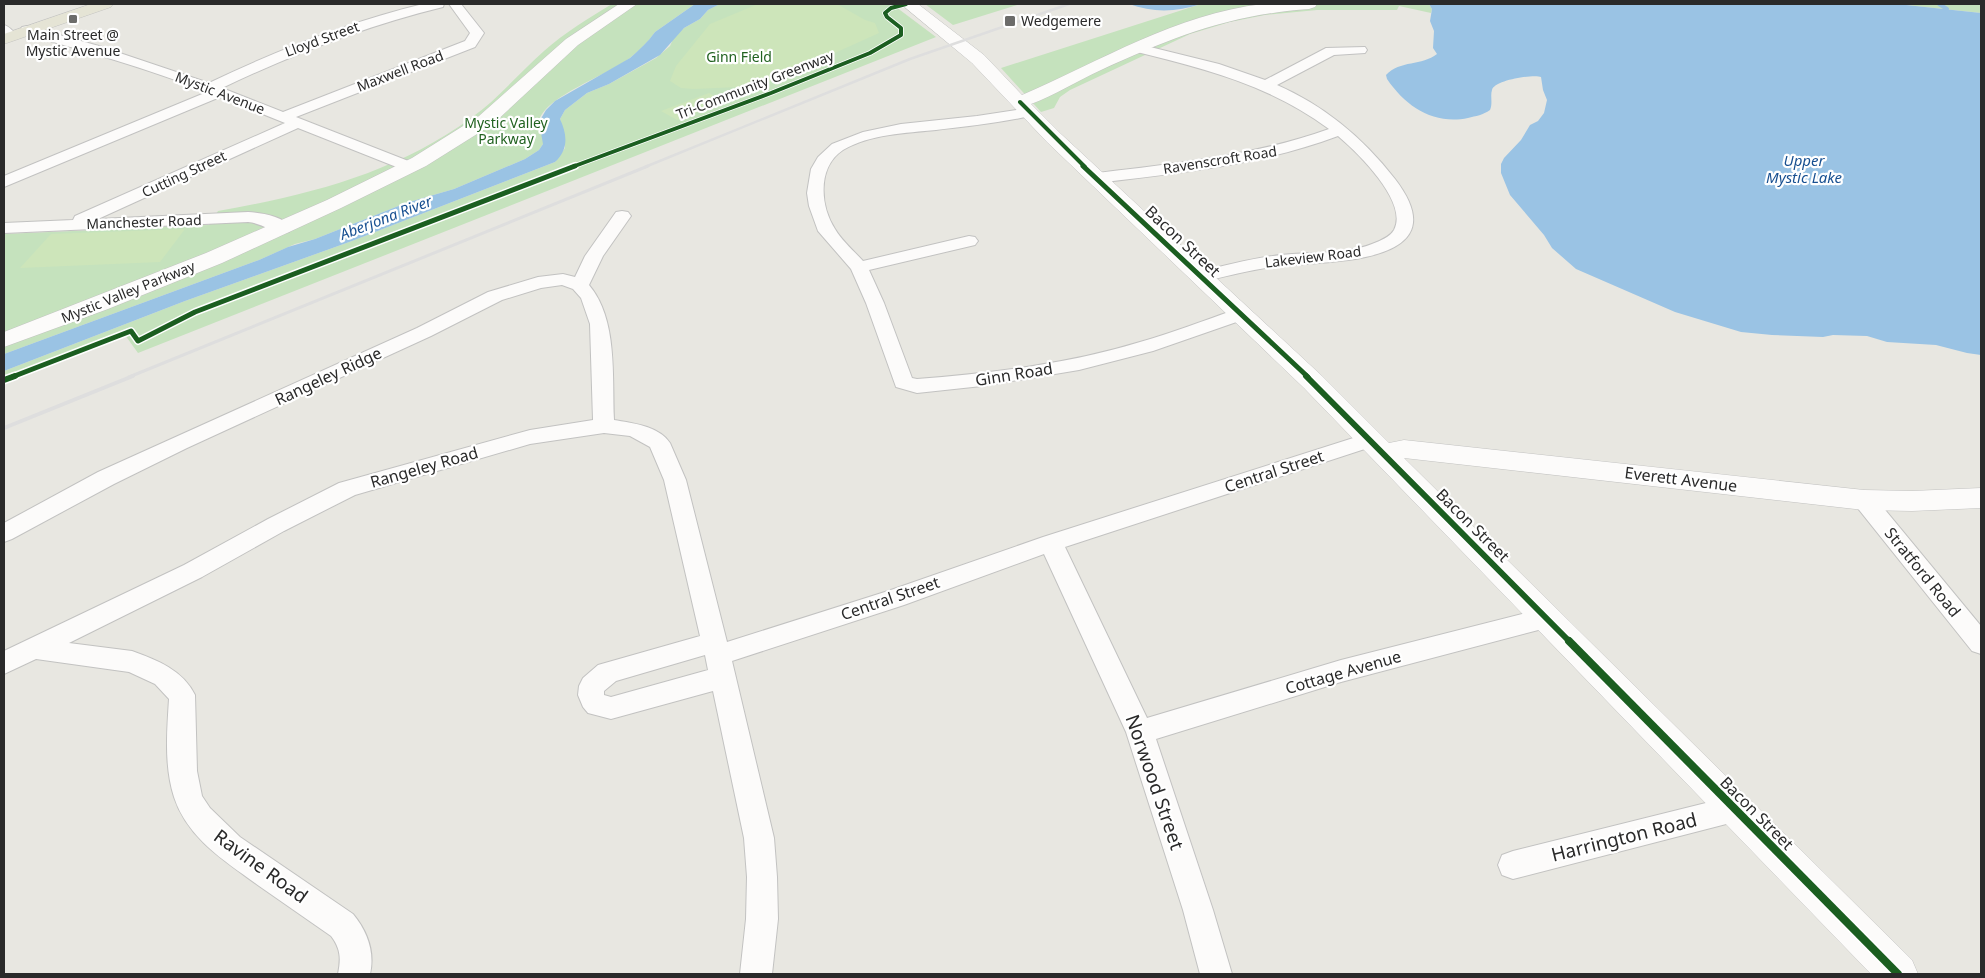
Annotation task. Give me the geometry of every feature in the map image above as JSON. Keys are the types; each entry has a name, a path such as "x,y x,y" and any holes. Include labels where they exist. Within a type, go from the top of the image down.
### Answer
{"main road":[{"path":"6,35 27,30 105,4"},
{"name":"Mystic Valley Parkway","path":"4,340 134,291 282,228 410,167 486,120 572,42 629,4"},
{"path":"909,4 1023,94"},
{"path":"1023,94 1090,68 1180,29 1213,18 1260,9 1309,4"},
{"path":"1023,94 1054,79 1090,68"},
{"path":"1023,94 1054,79"},
{"name":"Bacon Street","path":"1023,94 1097,178 1313,382 1898,974"},
{"name":"Everett Avenue","path":"1376,446 1864,500 1912,501 1981,498"}],"street":[{"name":"Lloyd Street","path":"215,90 272,58 317,40 379,19 438,4"},
{"name":"Maxwell Road","path":"290,120 470,44 477,32 455,4"},
{"name":"Mystic Avenue","path":"27,30 104,52 215,90 410,167"},
{"name":"Lakeview Road","path":"1138,48 1194,60 1233,72 1267,85 1309,108 1340,130 1374,161 1402,200 1406,212 1406,223 1400,234 1391,242 1376,249 1353,254 1264,263 1202,277"},
{"path":"1267,85 1331,51 1360,50"},
{"path":"4,182 215,90"},
{"name":"Ginn Road","path":"1023,94 978,122 875,134 852,140 838,147 824,160 816,180 817,206 827,231 859,267 876,304 903,382 917,386 982,380 1079,364 1146,348 1241,314"},
{"name":"Cutting Street","path":"71,225 290,120"},
{"name":"Ravenscroft Road","path":"1097,178 1243,159 1300,146 1340,130"},
{"path":"604,426 600,324 590,297 580,285 594,256 622,216"},
{"name":"Manchester Road","path":"4,228 248,217 262,218 282,228"},
{"path":"859,267 969,241"},
{"name":"Rangeley Ridge","path":"4,533 80,492 179,443 424,332 495,296 538,283 563,279 580,285"},
{"name":"Rangeley Road","path":"4,663 193,571 276,525 348,489 530,437 604,426 635,430 659,443 675,480 718,658"},
{"name":"Central Street","path":"718,658 1051,543 1376,446"},
{"name":"Stratford Road","path":"1864,500 1981,644"},
{"name":"Norwood Street","path":"1051,543 1140,732 1198,910 1216,974"},
{"name":"Cottage Avenue","path":"1140,732 1341,671 1546,618"},
{"name":"Ravine Road","path":"35,649 132,662 164,676 182,695 181,748 188,796 199,816 214,834 229,847 342,925 352,937 356,952 354,974"},
{"path":"718,658 760,847 762,919 756,974"},
{"name":"Harrington Road","path":"1513,865 1734,809"}],"green space":[{"name":"Mystic Valley Parkway","path":"612,4 695,4 655,32 631,57 579,86 552,104 543,113 539,122 543,144 539,150 525,159 454,189 406,203 315,239 295,244 259,260 4,354 4,234 209,225 218,211 252,205 351,179 413,153 471,118 490,103 552,44"},
{"name":"Ginn Field","path":"720,4 892,4 936,37 138,353 125,335 4,382 4,371 185,301 352,241 555,162 565,148 560,119 565,110 587,93 609,84 656,58 670,46 674,37 684,28 700,19 708,10"},
{"path":"758,4 837,4 865,20 875,23 879,33 775,80 738,87 694,89 681,88 670,81 676,66 710,24"},
{"path":"925,4 1020,4 953,25"},
{"path":"1201,4 1429,4 1432,9 1431,13 1399,6 1397,10 1317,10 1265,15 1230,22 1190,34 1070,90 1060,97 1054,108 1041,112 1001,68"},
{"path":"1897,4 1981,4 1981,13"},
{"path":"709,93 725,102 677,120 661,111"},
{"path":"185,229 160,262 20,268 51,234"}],"water":[{"name":"Aberjona River","path":"695,4 720,4 708,10 700,19 684,28 660,55 609,84 587,93 565,110 560,119 564,130 565,147 555,162 352,241 185,301 4,371 4,354 259,260 288,247 315,239 406,203 454,189 525,159 539,150 543,144 539,122 546,110 555,101 630,58 655,32"},
{"path":"1129,4 1201,4 1183,9 1156,10"},
{"name":"Upper Mystic Lake","path":"1429,4 1897,4 1981,13 1981,355 1936,345 1887,342 1867,336 1833,335 1823,337 1741,332 1675,312 1576,269 1552,248 1544,235 1510,195 1501,173 1501,164 1504,158 1521,140 1530,125 1538,121 1544,113 1547,100 1541,77 1523,77 1500,83 1494,86 1492,90 1490,110 1477,116 1456,119 1444,119 1422,112 1403,98 1387,79 1386,75 1398,67 1431,58 1437,54 1433,48 1434,31 1430,21 1432,9"}],"waterway":[{"path":"1939,4 1947,9"}],"railway":[{"path":"645,167 910,59 1069,4"},
{"path":"129,377 648,166"},
{"path":"4,428 133,376"}],"cycle path":[{"name":"Tri-Community Greenway","path":"4,380 131,331 138,341 195,312 571,167 771,93 870,53 901,35 901,28 887,17 885,13 891,8 906,4"},
{"path":"1020,102 1054,138 1313,382 1898,974"}],"place":[{"name":"Main Street @ Mystic Avenue","path":"73,19"},
{"name":"Wedgemere","path":"1010,21"}]}
